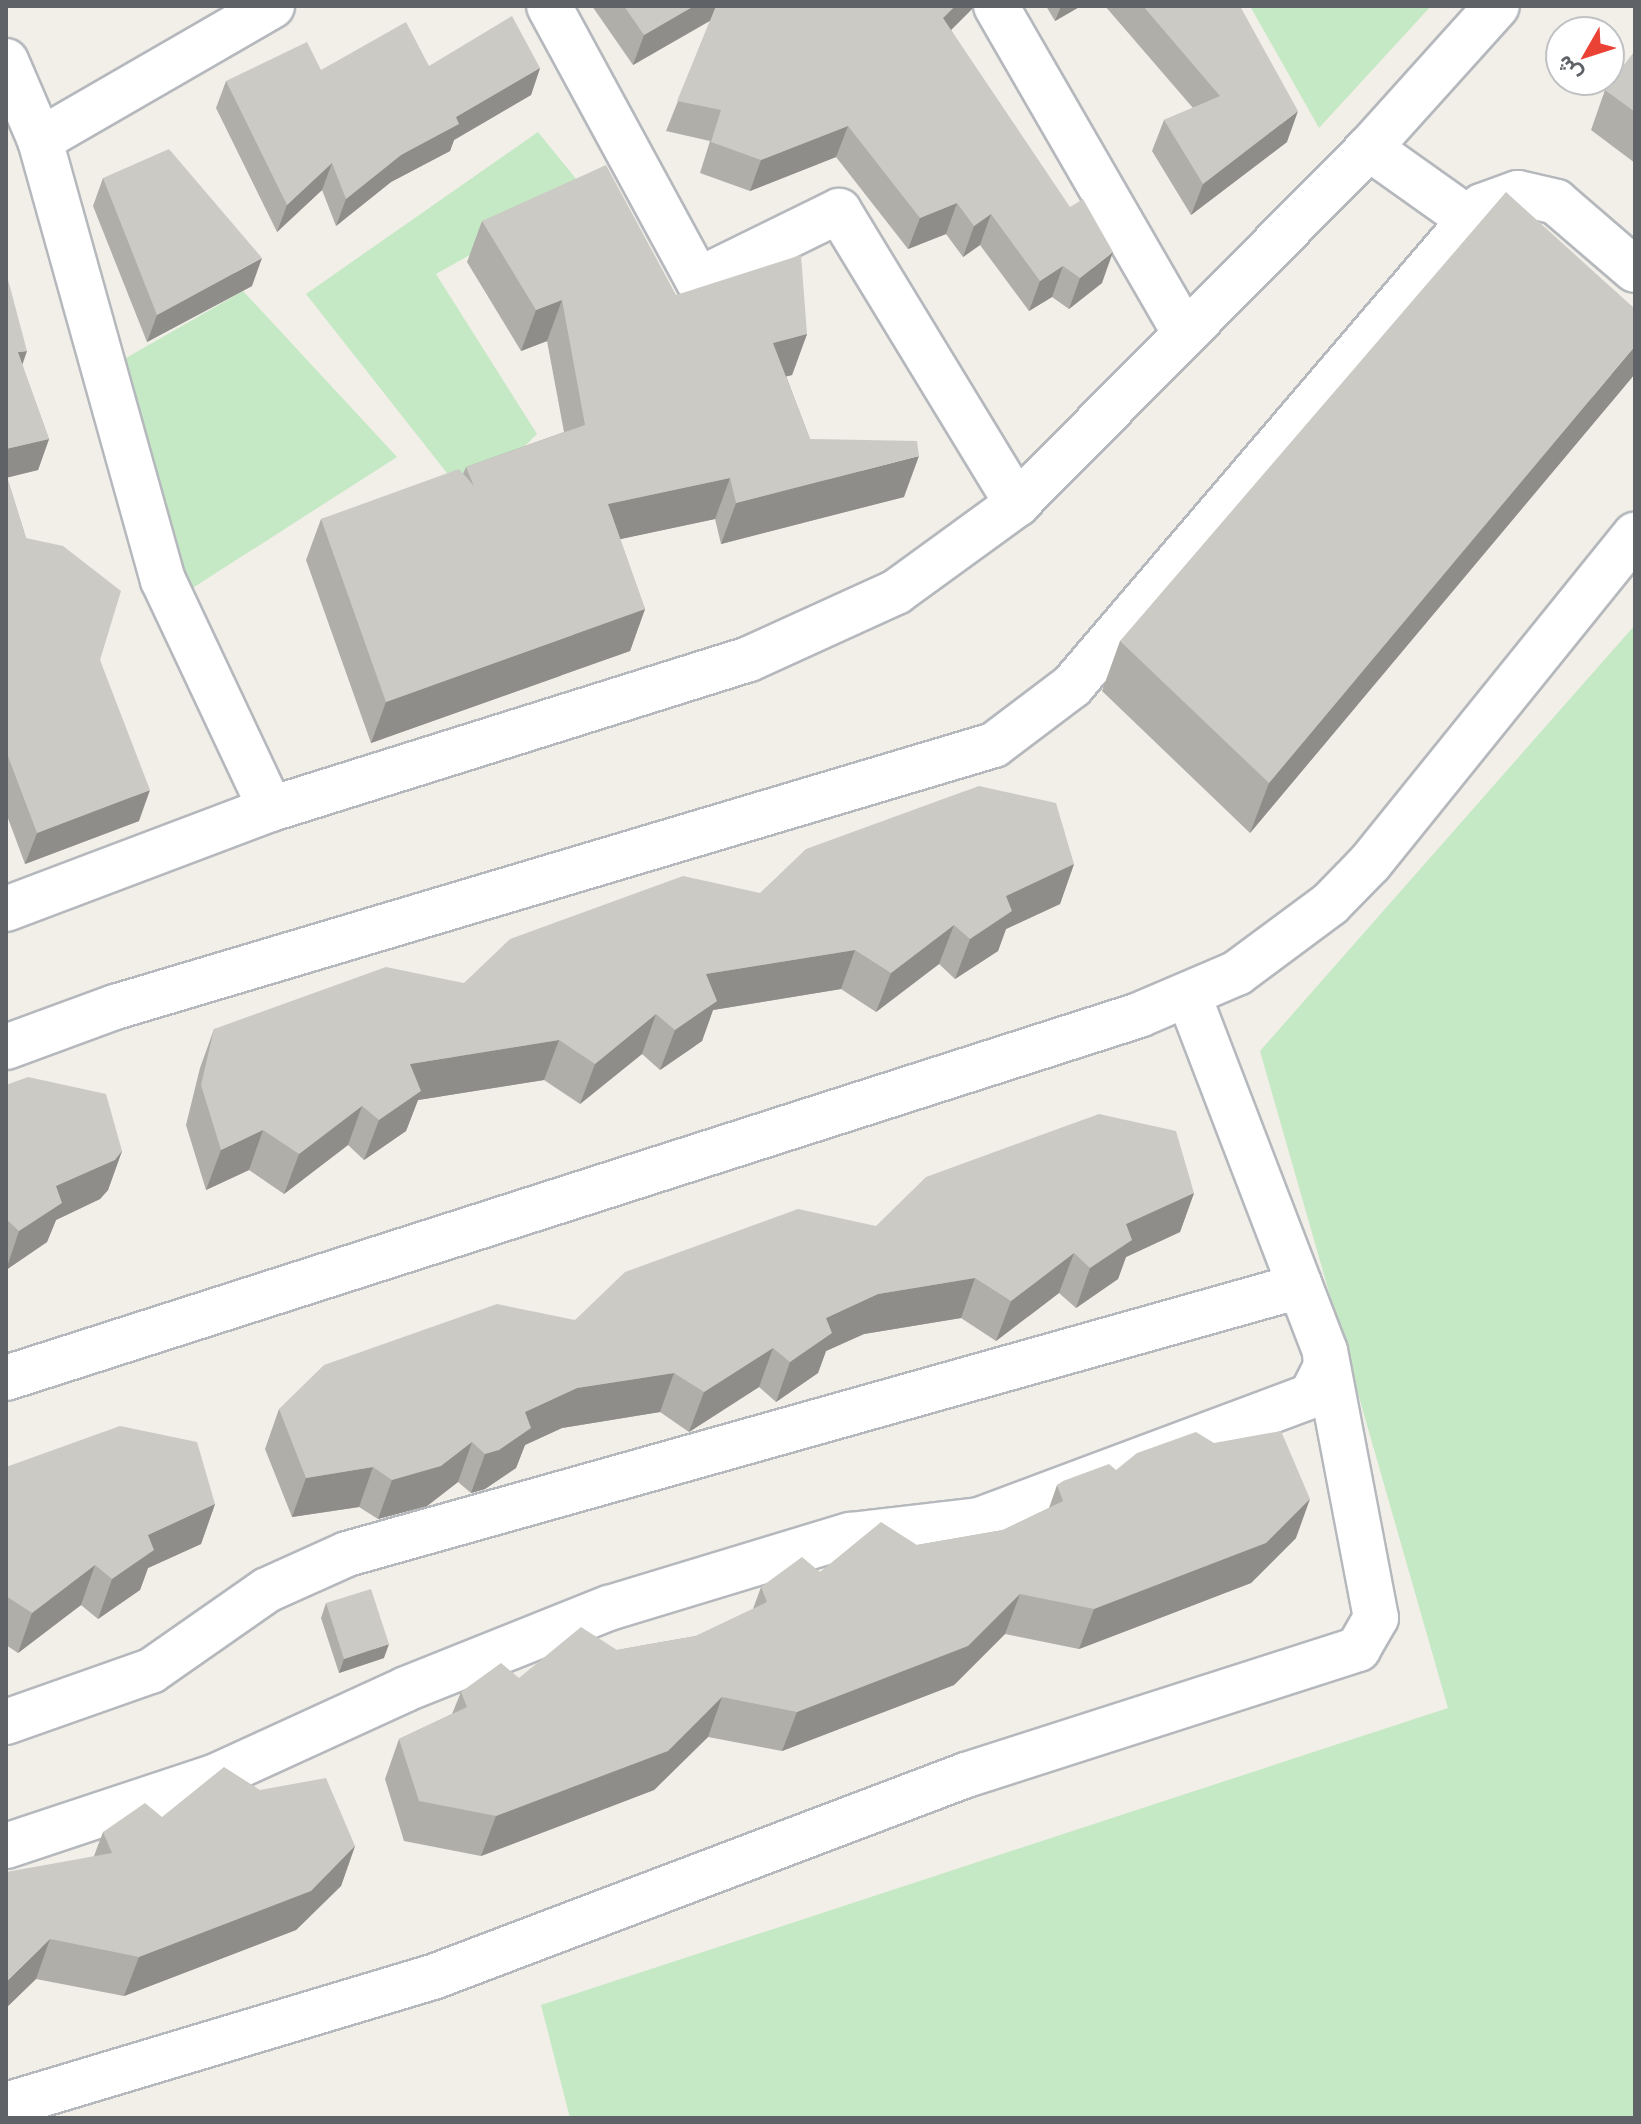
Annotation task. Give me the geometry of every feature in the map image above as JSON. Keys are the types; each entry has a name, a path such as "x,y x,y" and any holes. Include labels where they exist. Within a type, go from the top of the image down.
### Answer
{"street":[{"path":"40,140 272,6"},
{"path":"549,6 698,280 839,211 1017,504"},
{"path":"996,6 1185,333"},
{"path":"10,895 271,809 749,659 896,592 1017,504 1369,148 1497,6"},
{"path":"6,61 40,140 163,580 271,809"},
{"path":"1369,148 1469,219"},
{"path":"6,1047 130,1002 994,745 1072,686 1469,219 1499,197 1537,195 1556,202 1635,270"},
{"path":"6,1378 1189,996 1237,973 1330,904 1635,535"},
{"path":"6,2105 433,1977 966,1775 1358,1649 1376,1618 1325,1351 1189,996"},
{"path":"6,1722 151,1671 267,1590 347,1554 1300,1286"},
{"path":"6,1846 214,1777 406,1689 609,1608 850,1535 979,1520 1296,1405 1321,1383 1325,1351"}],"green space":[{"path":"1250,6 1431,6 1319,128"},
{"path":"538,132 585,190 436,274 537,434 469,501 306,294"},
{"path":"243,291 397,457 191,589 119,362"},
{"path":"1635,625 1635,2118 570,2118 541,2005 1448,1708 1260,1051"}],"building":[{"path":"624,6 694,6 644,35"},
{"path":"716,6 955,6 943,18 1070,207 1083,199 1113,252 1080,278 1063,266 1040,281 991,214 974,226 957,203 920,218 848,126 761,160 711,142 721,110 677,101"},
{"path":"1143,6 1240,6 1298,111 1203,184 1164,120 1220,96"},
{"path":"512,16 540,68 456,117 459,124 401,155 346,199 332,163 287,205 226,81 307,42 321,70 406,22 429,66"},
{"path":"1635,51 1635,112 1613,96 1625,96 1625,64"},
{"path":"169,149 262,258 157,315 103,178"},
{"path":"606,165 676,295 801,255 807,334 773,343 810,439 917,441 919,456 736,503 730,478 608,504 645,609 386,702 321,519 459,469 474,486 466,467 585,425 562,300 536,310 482,221"},
{"path":"1506,192 1635,309 1635,346 1269,783 1120,641"},
{"path":"6,272 27,351 18,352 49,439 6,449"},
{"path":"6,474 26,538 63,546 121,591 100,660 150,790 37,833 6,751"},
{"path":"979,786 1056,803 1074,864 1006,896 1012,911 970,939 954,925 891,973 855,950 706,974 717,1001 675,1030 656,1014 595,1064 559,1040 410,1064 421,1091 379,1120 362,1106 299,1154 263,1130 221,1150 201,1085 214,1029 386,967 464,983 510,939 683,876 760,893 806,849"},
{"path":"28,1077 106,1094 122,1151 115,1160 56,1186 62,1203 19,1231 6,1219 6,1085"},
{"path":"1099,1114 1176,1131 1194,1193 1126,1224 1132,1240 1090,1268 1074,1253 1011,1301 975,1278 878,1294 826,1318 832,1333 790,1362 773,1348 704,1392 674,1373 577,1388 525,1412 531,1428 499,1450 485,1454 472,1442 441,1466 392,1480 373,1467 306,1478 279,1409 324,1365 497,1304 575,1320 625,1272 798,1209 876,1226 926,1177"},
{"path":"120,1426 197,1442 215,1504 148,1535 154,1550 112,1579 95,1565 32,1613 6,1596 6,1467"},
{"path":"1281,1431 1310,1499 1266,1543 1094,1609 1020,1594 968,1646 797,1712 722,1697 668,1751 496,1816 419,1801 399,1739 467,1707 461,1692 501,1663 519,1678 581,1627 617,1650 696,1636 767,1602 761,1587 802,1557 820,1572 881,1522 917,1545 1003,1530 1063,1501 1057,1485 1063,1481 1109,1464 1116,1470 1137,1453 1196,1432 1214,1443"},
{"path":"371,1589 389,1644 344,1659 326,1603"},
{"path":"224,1767 260,1790 326,1778 355,1846 311,1891 139,1957 50,1939 6,1982 6,1872 112,1853 103,1832 145,1803 162,1817"}]}
